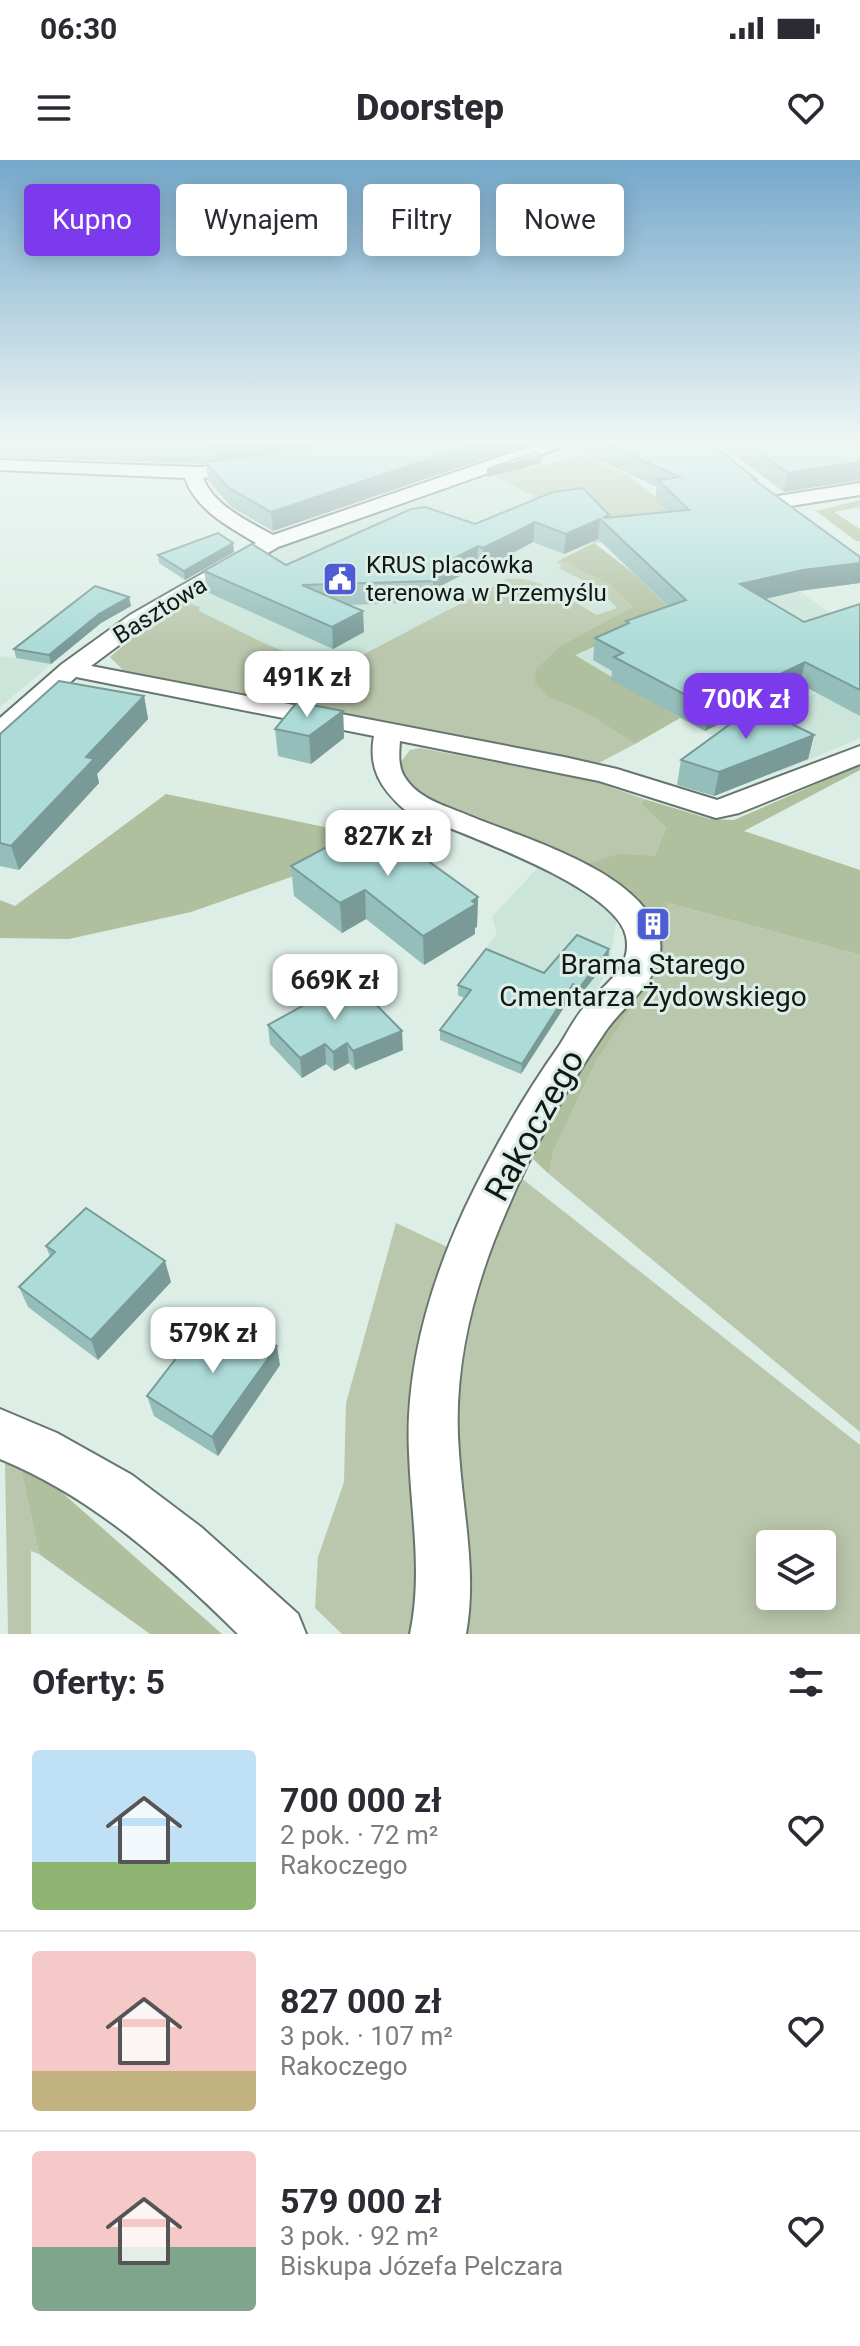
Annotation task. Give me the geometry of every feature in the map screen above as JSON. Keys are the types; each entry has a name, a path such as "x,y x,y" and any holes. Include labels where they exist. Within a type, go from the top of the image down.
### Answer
{"street":[{"path":"218,509 271,543"},
{"name":"Basztowa","path":"0,732 71,669 138,620 271,543 369,509"},
{"path":"71,669 607,775 716,809 729,807 860,754"},
{"name":"Rakoczego","path":"388,730 383,757 386,770 415,804 433,809 601,885 632,916 639,927 645,952 639,970 593,1021 540,1100 492,1195 458,1282 439,1358 433,1429 442,1565 442,1620 438,1634"},
{"path":"0,1434 104,1483 222,1581 278,1634"}],"shaded area":[{"path":"394,509 559,509 594,543 627,567 654,562 755,560 860,634 745,687 787,708 832,685 860,700 860,738 780,772 680,718 599,763 123,670 110,657 141,631 284,546"},
{"path":"559,509 671,509 696,529 594,543"},
{"path":"560,560 611,585 632,607 562,645 551,698 592,716 635,744 599,763 123,670 110,657 141,631 189,603 200,607 199,611 276,648 318,661 337,662 355,659 507,579 542,585 597,615 617,608 598,588 559,568 562,566 556,562"},
{"path":"0,656 16,658 51,664 0,707"},
{"path":"420,748 593,781 644,799 643,804 666,828 655,856 581,866 413,790 396,768 410,750"},
{"path":"541,864 618,913 609,967 590,1002 478,958 497,934 492,917"},
{"path":"668,903 860,955 860,1432 549,1174 554,1150 596,1062 663,961"},
{"path":"515,1173 860,1445 860,1634 465,1634 445,1425 462,1303"},
{"path":"396,1223 456,1251 421,1634 342,1634 315,1608 318,1557 344,1482 346,1403"},
{"path":"5,1464 20,1464 39,1554 31,1551 31,1634 8,1634"}],"green space":[{"path":"851,509 834,512 860,529 860,541 856,541 816,511"},
{"path":"594,543 634,574 674,612 575,655 680,718 635,744 592,716 551,698 535,683 536,669 562,645 632,607 611,585 560,560"},
{"path":"860,765 860,770 744,831 860,870 860,955 668,903 663,961 596,1062 554,1150 549,1174 533,1159 538,1133 601,1039 654,969 581,866 619,854 655,856 666,828 642,804 644,799 710,819 734,820"},
{"path":"166,794 372,837 317,868 191,912 69,939 0,938 0,900 15,906"},
{"path":"20,1464 40,1473 222,1634 150,1634 39,1554"}],"building":[{"path":"412,509 430,509 475,524 512,509 603,509 609,515 603,518 689,510 794,509 860,557 860,563 803,570 740,584 804,622 860,604 860,690 805,662 710,708 614,657 623,653 595,638 629,623 626,621 686,600 600,519 566,534 535,522 431,570 433,581 302,585 363,611 332,627 204,571 252,544 286,565"},
{"path":"218,533 233,543 184,571 158,555"},
{"path":"95,586 129,597 99,614 49,655 14,649"},
{"path":"59,681 144,696 86,757 94,759 11,846 0,843 0,734"},
{"path":"297,702 343,711 309,736 275,729"},
{"path":"755,706 814,735 719,772 681,760"},
{"path":"374,822 478,897 472,901 476,904 423,936 365,890 340,903 291,866"},
{"path":"577,935 609,949 580,987 573,984 522,1064 440,1030 471,990 458,985 486,949 544,973"},
{"path":"351,979 402,1031 353,1051 347,1043 333,1052 325,1044 300,1058 268,1025"},
{"path":"86,1208 165,1261 91,1340 19,1287 55,1252 46,1246"},
{"path":"223,1315 277,1346 212,1437 147,1396 188,1343 197,1349"}],"place":[{"name":"KRUS placówka terenowa w Przemyślu","path":"340,579"},
{"name":"Brama Starego Cmentarza Żydowskiego","path":"653,924"}]}
